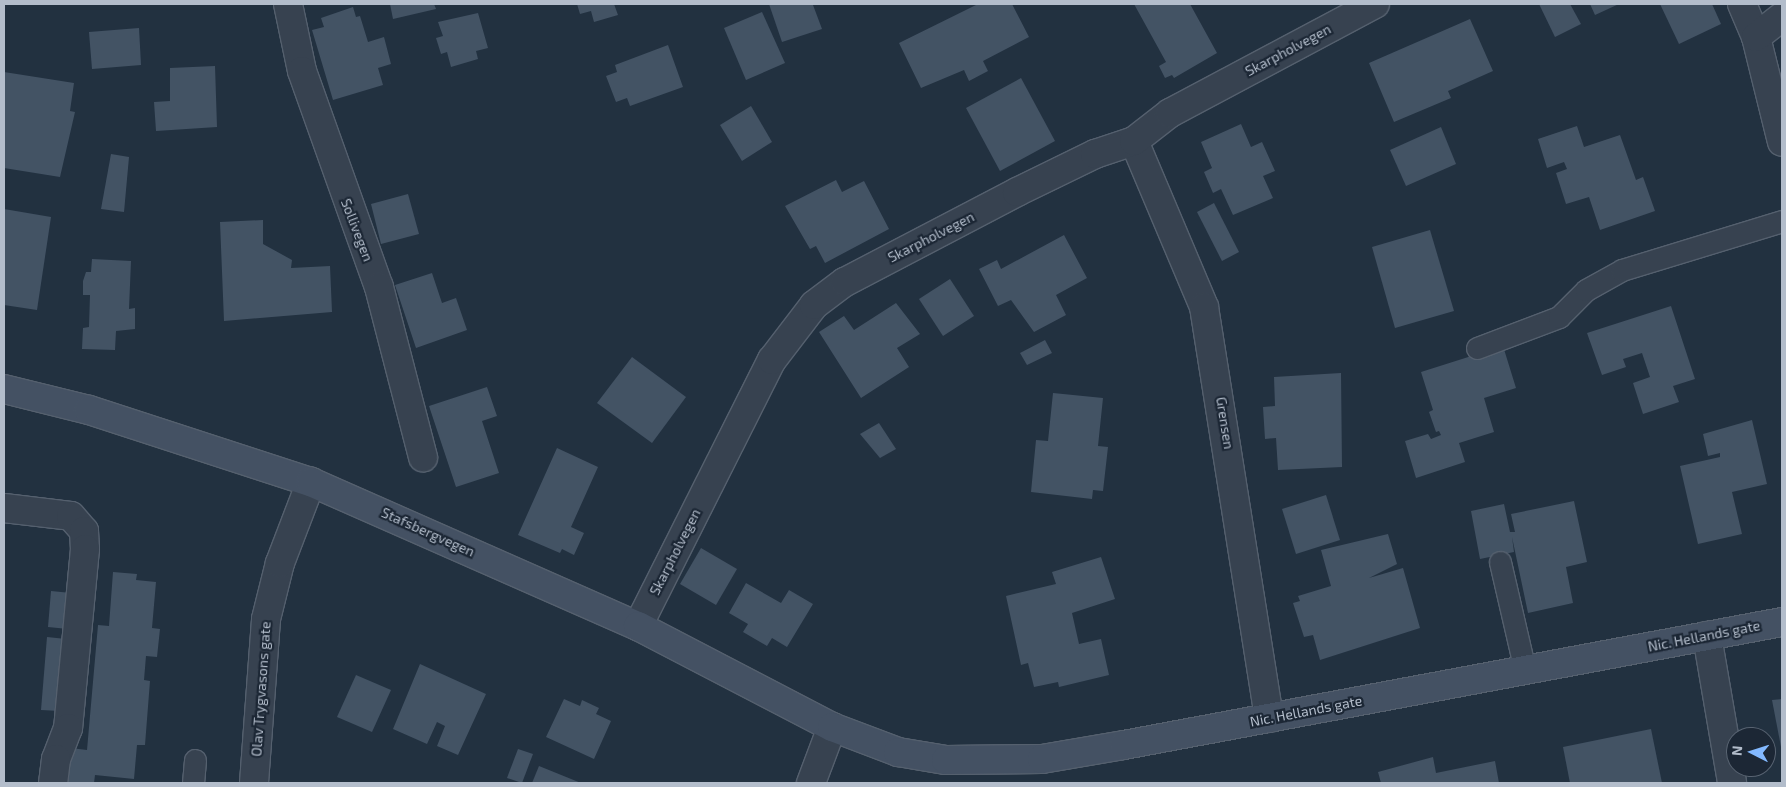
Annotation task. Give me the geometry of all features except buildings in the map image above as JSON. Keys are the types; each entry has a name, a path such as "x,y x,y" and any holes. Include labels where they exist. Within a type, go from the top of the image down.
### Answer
{"main road":[{"name":"Stafsbergvegen","path":"4,389 98,413 311,482 638,626 832,727"},
{"name":"Nic. Hellands gate","path":"832,727 898,752 983,762 1042,759 1782,622"}],"street":[{"name":"Sollivegen","path":"288,4 302,71 379,287 423,456"},
{"name":"Skarpholvegen","path":"638,626 768,367 791,331 814,305 845,282 1017,192 1095,154 1134,141 1170,113 1375,4"},
{"path":"1742,4 1756,37 1782,142"},
{"path":"1756,37 1782,17"},
{"name":"Grensen","path":"1134,141 1204,307 1269,718"},
{"name":"Olav Trygvasons gate","path":"254,783 266,619 280,563 311,482"},
{"path":"4,508 70,516 84,531 85,550 68,728 56,759 53,783"},
{"path":"1707,636 1732,783"},
{"path":"811,783 832,727"}],"lane":[{"path":"1477,348 1559,317 1586,290 1622,270 1782,221"},
{"path":"1500,562 1526,670"},
{"path":"193,783 195,760"}]}
